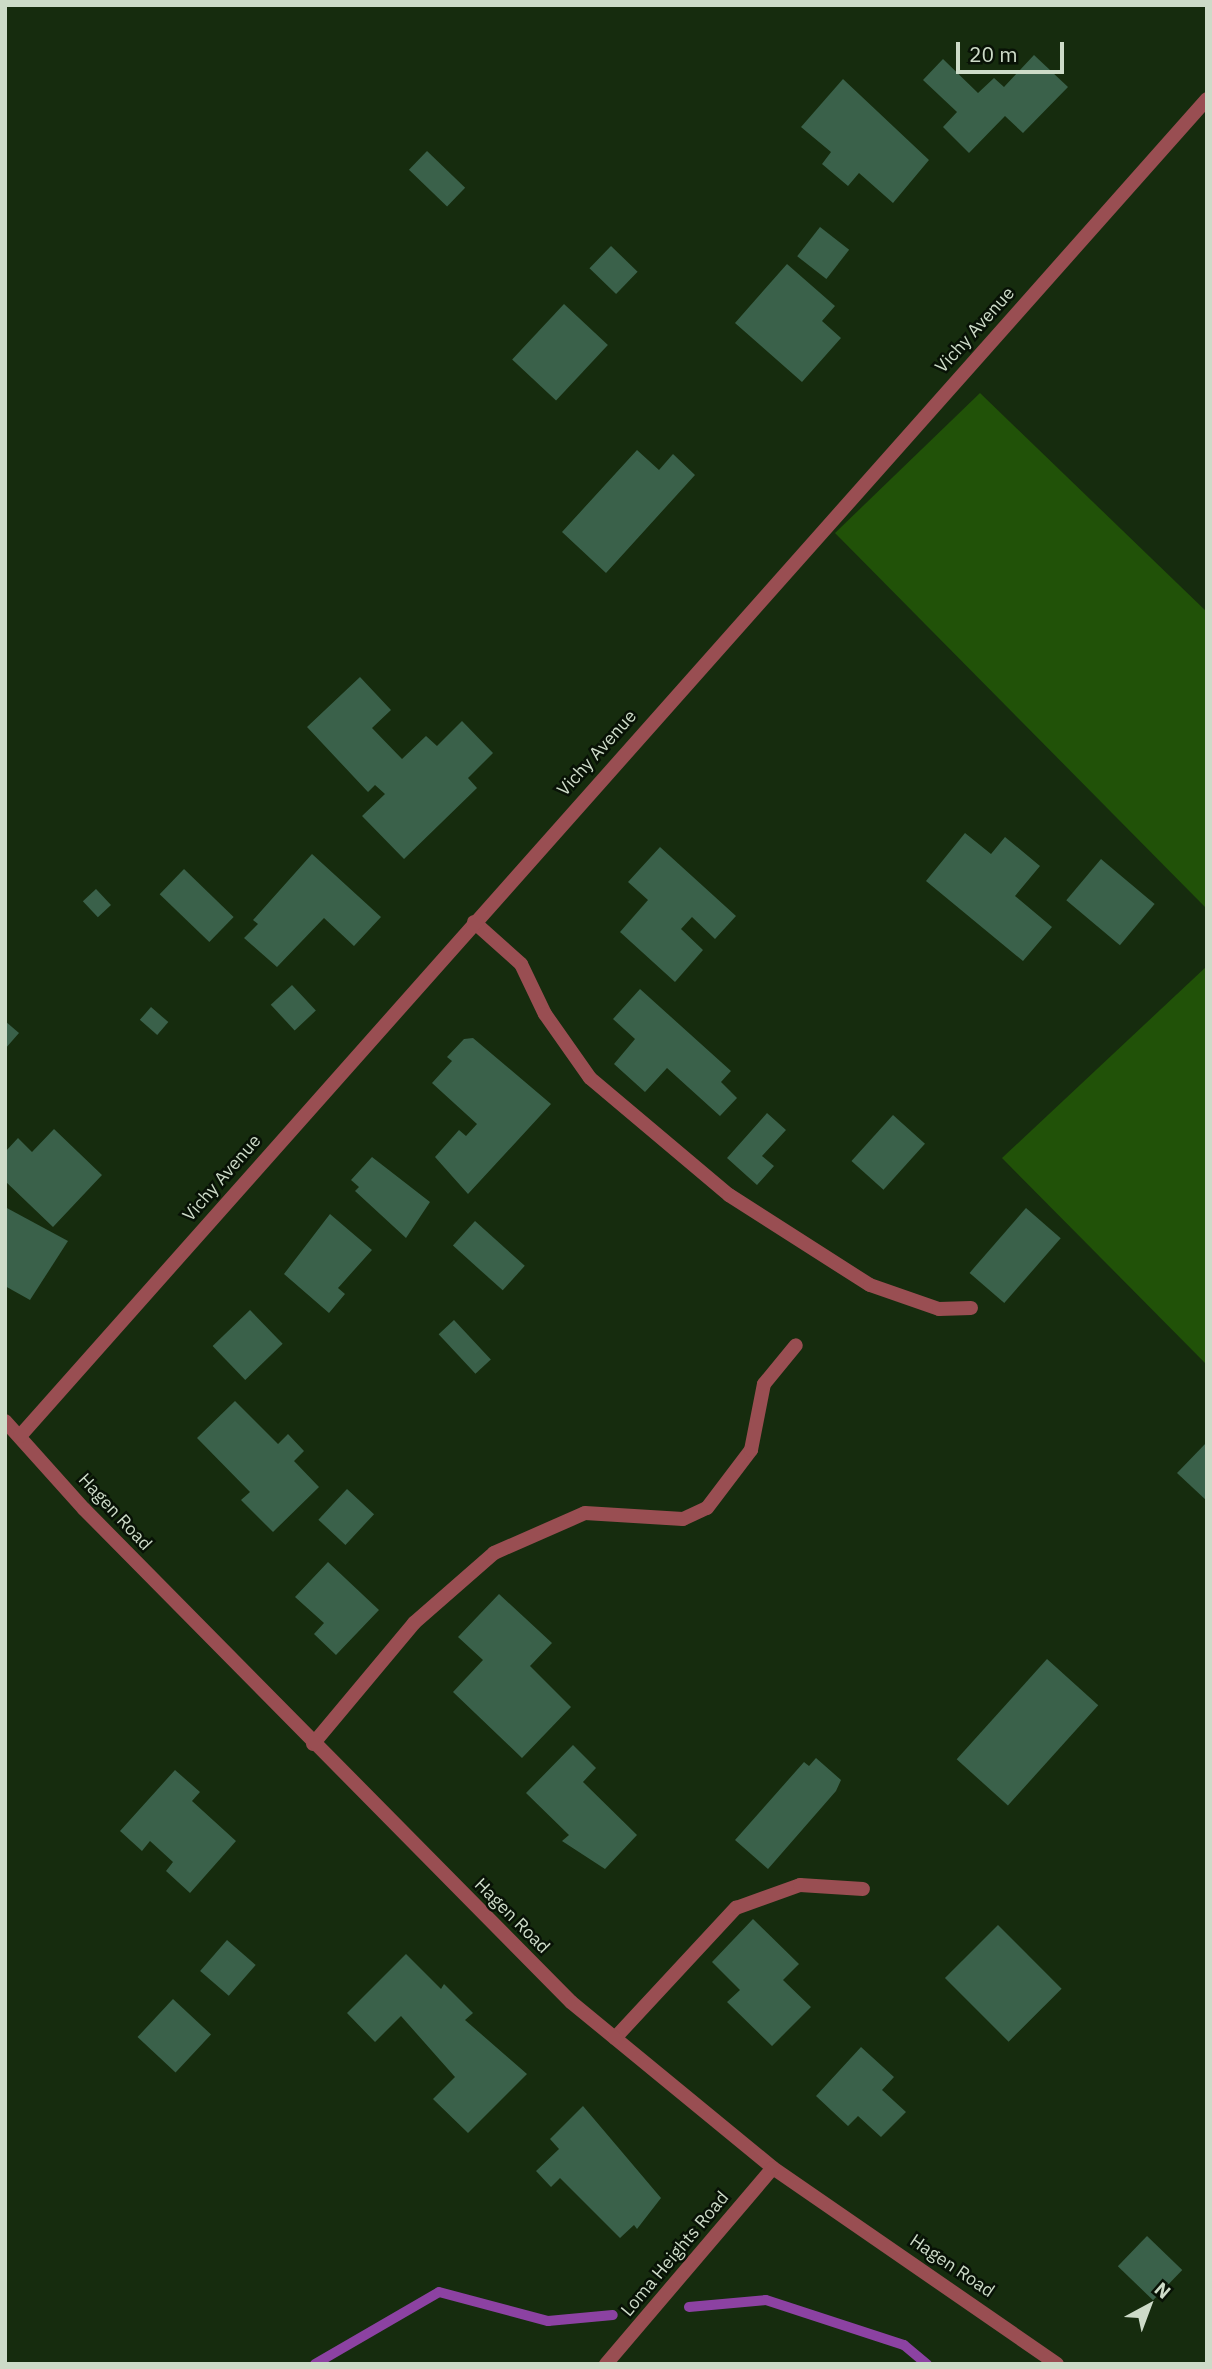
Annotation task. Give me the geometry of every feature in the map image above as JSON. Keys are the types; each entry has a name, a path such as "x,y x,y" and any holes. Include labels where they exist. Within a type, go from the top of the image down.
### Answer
{"street":[{"name":"Vichy Avenue","path":"20,1436 1207,99"},
{"path":"474,922 521,964 545,1014 590,1078 729,1195 870,1285 939,1308 971,1308"},
{"path":"313,1744 408,1630 494,1553 585,1513 683,1519 708,1508 751,1450 764,1384 796,1345"},
{"name":"Hagen Road","path":"5,1421 313,1744 571,2002 773,2168 1057,2364"},
{"path":"615,2038 736,1908 800,1885 863,1889"},
{"name":"Loma Heights Road","path":"606,2364 773,2168"}],"green space":[{"path":"980,393 1207,612 1207,909 835,533"},
{"path":"1207,966 1207,1365 1002,1158"}],"building":[{"path":"1034,55 1068,87 1023,133 1005,116 969,153 943,127 957,112 923,80 943,59 978,93 994,78 1004,87"},
{"path":"843,79 929,160 893,203 859,173 848,186 822,164 831,152 801,127"},
{"path":"427,151 465,188 447,207 409,170"},
{"path":"820,227 849,250 826,279 797,256"},
{"path":"611,246 638,272 616,294 589,268"},
{"path":"787,264 835,306 822,321 841,338 802,382 735,323"},
{"path":"564,304 608,345 556,401 512,360"},
{"path":"637,450 659,470 673,454 695,475 606,573 562,532"},
{"path":"360,677 391,710 372,728 402,759 426,736 437,746 462,721 493,753 468,778 477,788 404,859 362,816 385,794 375,785 368,792 307,727"},
{"path":"965,833 991,854 1005,837 1040,866 1015,896 1052,927 1023,961 926,881"},
{"path":"660,847 736,916 715,939 692,917 681,929 703,950 675,982 620,932 648,900 628,882"},
{"path":"312,854 381,917 354,946 324,918 277,967 244,938 258,924 253,920"},
{"path":"1101,859 1155,904 1120,945 1066,900"},
{"path":"184,869 234,917 209,942 160,894"},
{"path":"96,889 111,905 98,917 83,901"},
{"path":"292,985 316,1011 295,1030 271,1005"},
{"path":"640,989 731,1071 721,1082 737,1098 720,1116 667,1068 645,1092 614,1064 635,1039 613,1019"},
{"path":"151,1007 168,1022 157,1035 140,1020"},
{"path":"5,1021 19,1033 5,1049"},
{"path":"473,1038 551,1104 468,1194 435,1157 459,1130 466,1136 477,1124 432,1083 452,1061 447,1057 464,1039"},
{"path":"767,1113 786,1130 762,1156 774,1166 757,1185 727,1158"},
{"path":"893,1115 925,1144 883,1190 852,1161"},
{"path":"54,1129 102,1175 53,1227 5,1181 5,1152 18,1138 32,1152"},
{"path":"372,1157 430,1202 406,1238 355,1191 359,1187 351,1180"},
{"path":"5,1207 68,1241 30,1300 5,1286"},
{"path":"1026,1208 1061,1238 1004,1303 970,1273"},
{"path":"330,1214 372,1250 338,1288 345,1294 329,1313 284,1274"},
{"path":"475,1221 525,1266 503,1290 453,1246"},
{"path":"250,1310 283,1344 245,1380 213,1346"},
{"path":"454,1320 491,1359 475,1374 439,1334"},
{"path":"235,1401 278,1444 288,1434 304,1451 294,1461 319,1487 273,1532 241,1500 250,1492 197,1438"},
{"path":"1207,1442 1207,1501 1177,1473"},
{"path":"347,1489 374,1514 345,1545 318,1520"},
{"path":"328,1562 379,1610 336,1655 314,1634 324,1623 295,1597"},
{"path":"499,1594 552,1643 530,1666 571,1707 522,1758 453,1692 483,1660 458,1637"},
{"path":"1047,1659 1098,1705 1008,1805 957,1759"},
{"path":"573,1745 596,1768 583,1782 637,1835 605,1869 562,1841 569,1835 526,1793"},
{"path":"816,1758 841,1780 836,1791 768,1869 735,1840 804,1762 809,1766"},
{"path":"175,1770 200,1792 192,1801 236,1841 190,1893 166,1871 173,1862 150,1841 142,1851 120,1831"},
{"path":"753,1919 799,1964 783,1980 811,2007 772,2046 727,2002 740,1990 712,1962"},
{"path":"998,1925 1062,1989 1009,2042 945,1978"},
{"path":"227,1940 256,1965 229,1996 200,1971"},
{"path":"406,1954 441,1989 444,1984 473,2013 465,2020 527,2074 468,2133 433,2099 455,2077 401,2016 375,2042 347,2013"},
{"path":"173,1999 211,2034 176,2072 138,2037"},
{"path":"861,2047 894,2077 882,2090 906,2112 881,2137 858,2116 848,2126 816,2096"},
{"path":"583,2106 661,2198 637,2229 634,2225 620,2238 560,2178 551,2187 536,2171 559,2149 550,2139"},
{"path":"1147,2236 1182,2270 1153,2300 1118,2266"}],"waterway":[{"path":"315,2364 439,2292 548,2321 613,2315"},
{"path":"689,2307 766,2300 904,2345 927,2364"}]}
